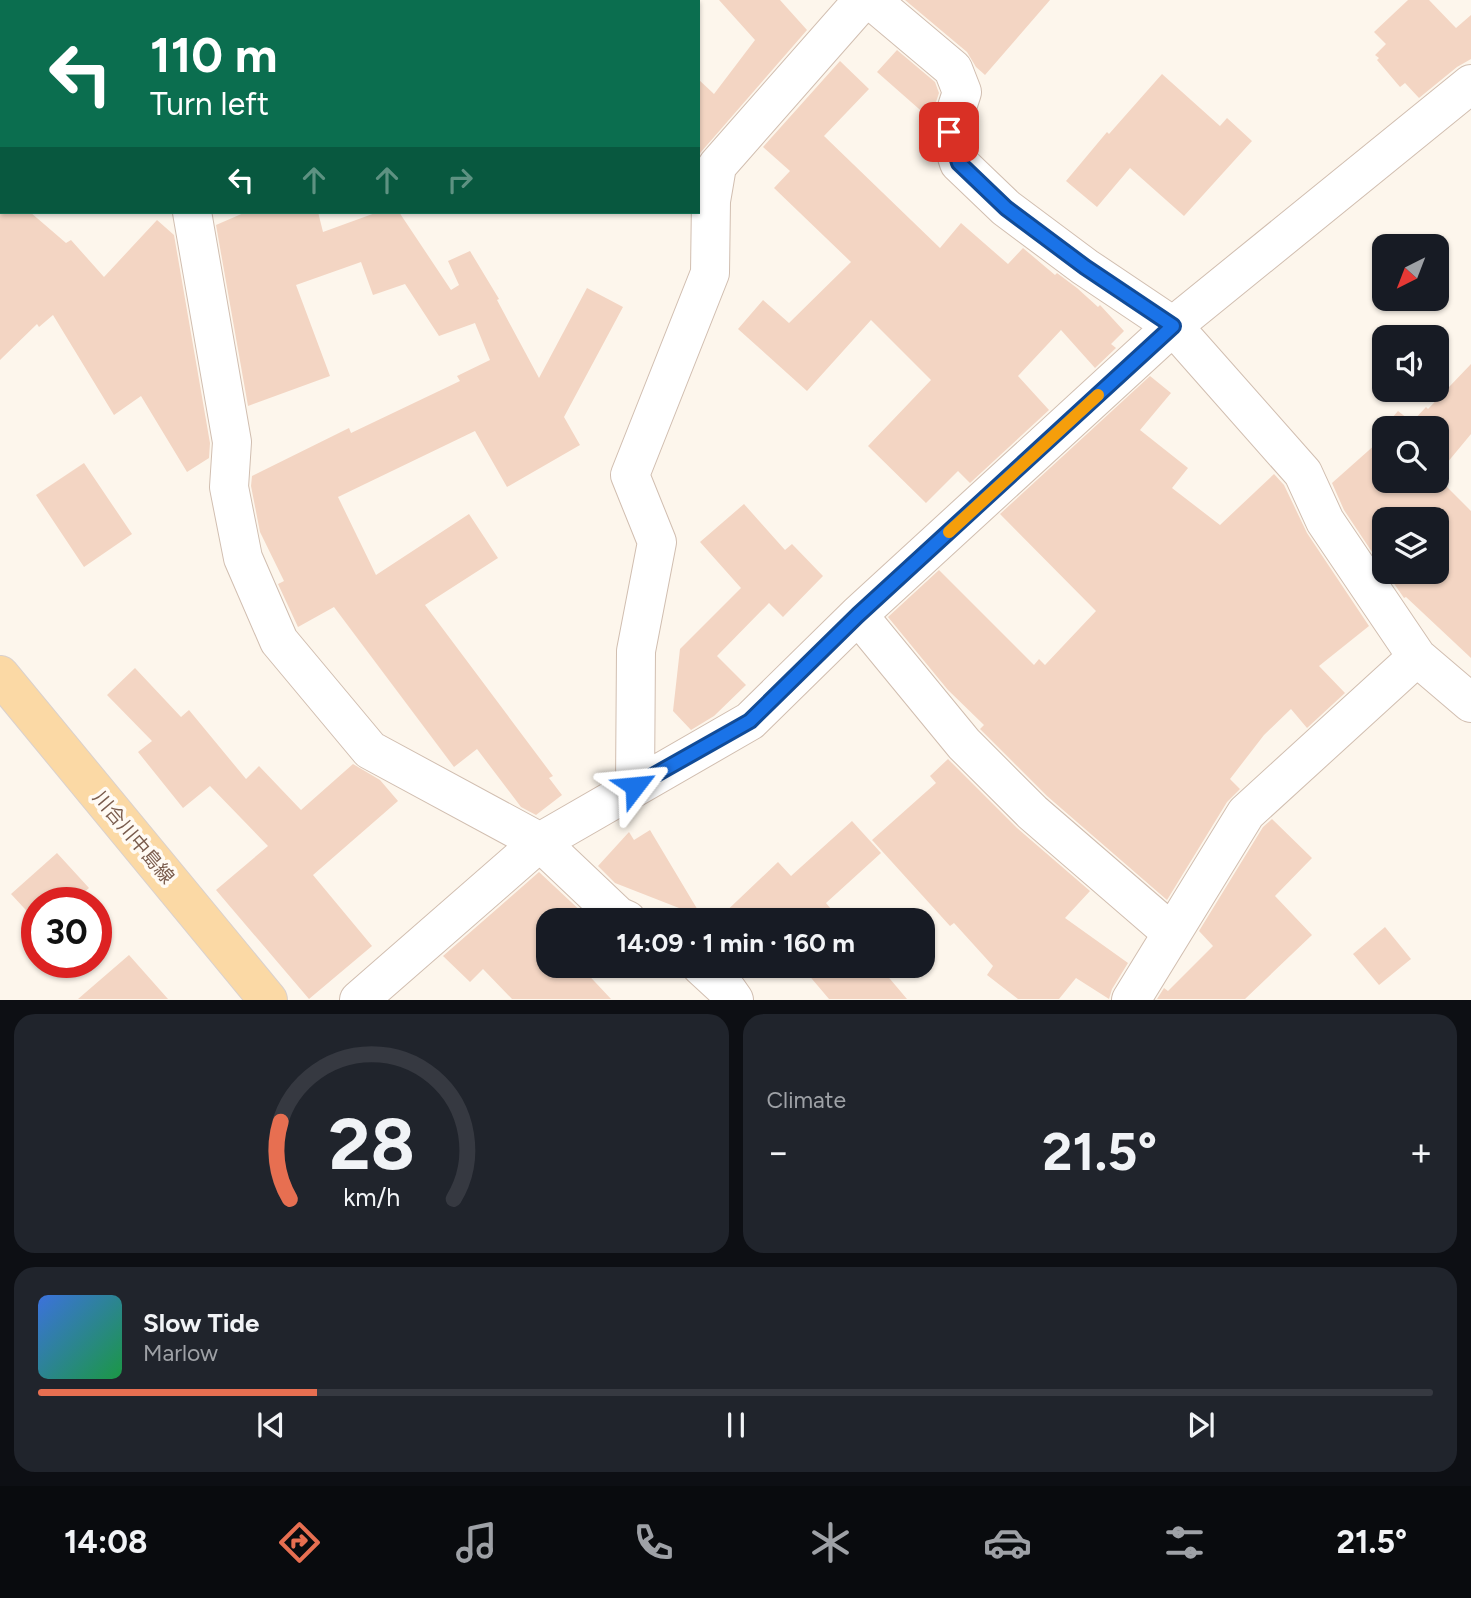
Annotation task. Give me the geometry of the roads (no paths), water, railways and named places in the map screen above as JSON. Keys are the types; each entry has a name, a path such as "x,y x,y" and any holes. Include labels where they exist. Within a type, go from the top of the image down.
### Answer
{"main road":[{"name":"川合川中島線","path":"0,675 268,999"}],"street":[{"path":"635,786 636,651 657,542 631,475 710,273 711,201 717,166 879,3 953,69 962,92 949,132 959,163 1006,208 1085,267 1173,326 1303,473 1325,521 1417,657 1471,703"},
{"path":"359,999 540,842 750,721 858,615 1173,326 1471,84"},
{"path":"192,214 232,442 229,486 243,558 279,642 370,750 540,842 610,908"},
{"path":"858,615 964,744 1032,812 1172,933"},
{"path":"1131,999 1246,813 1417,657"},
{"path":"714,978 734,999"}]}
